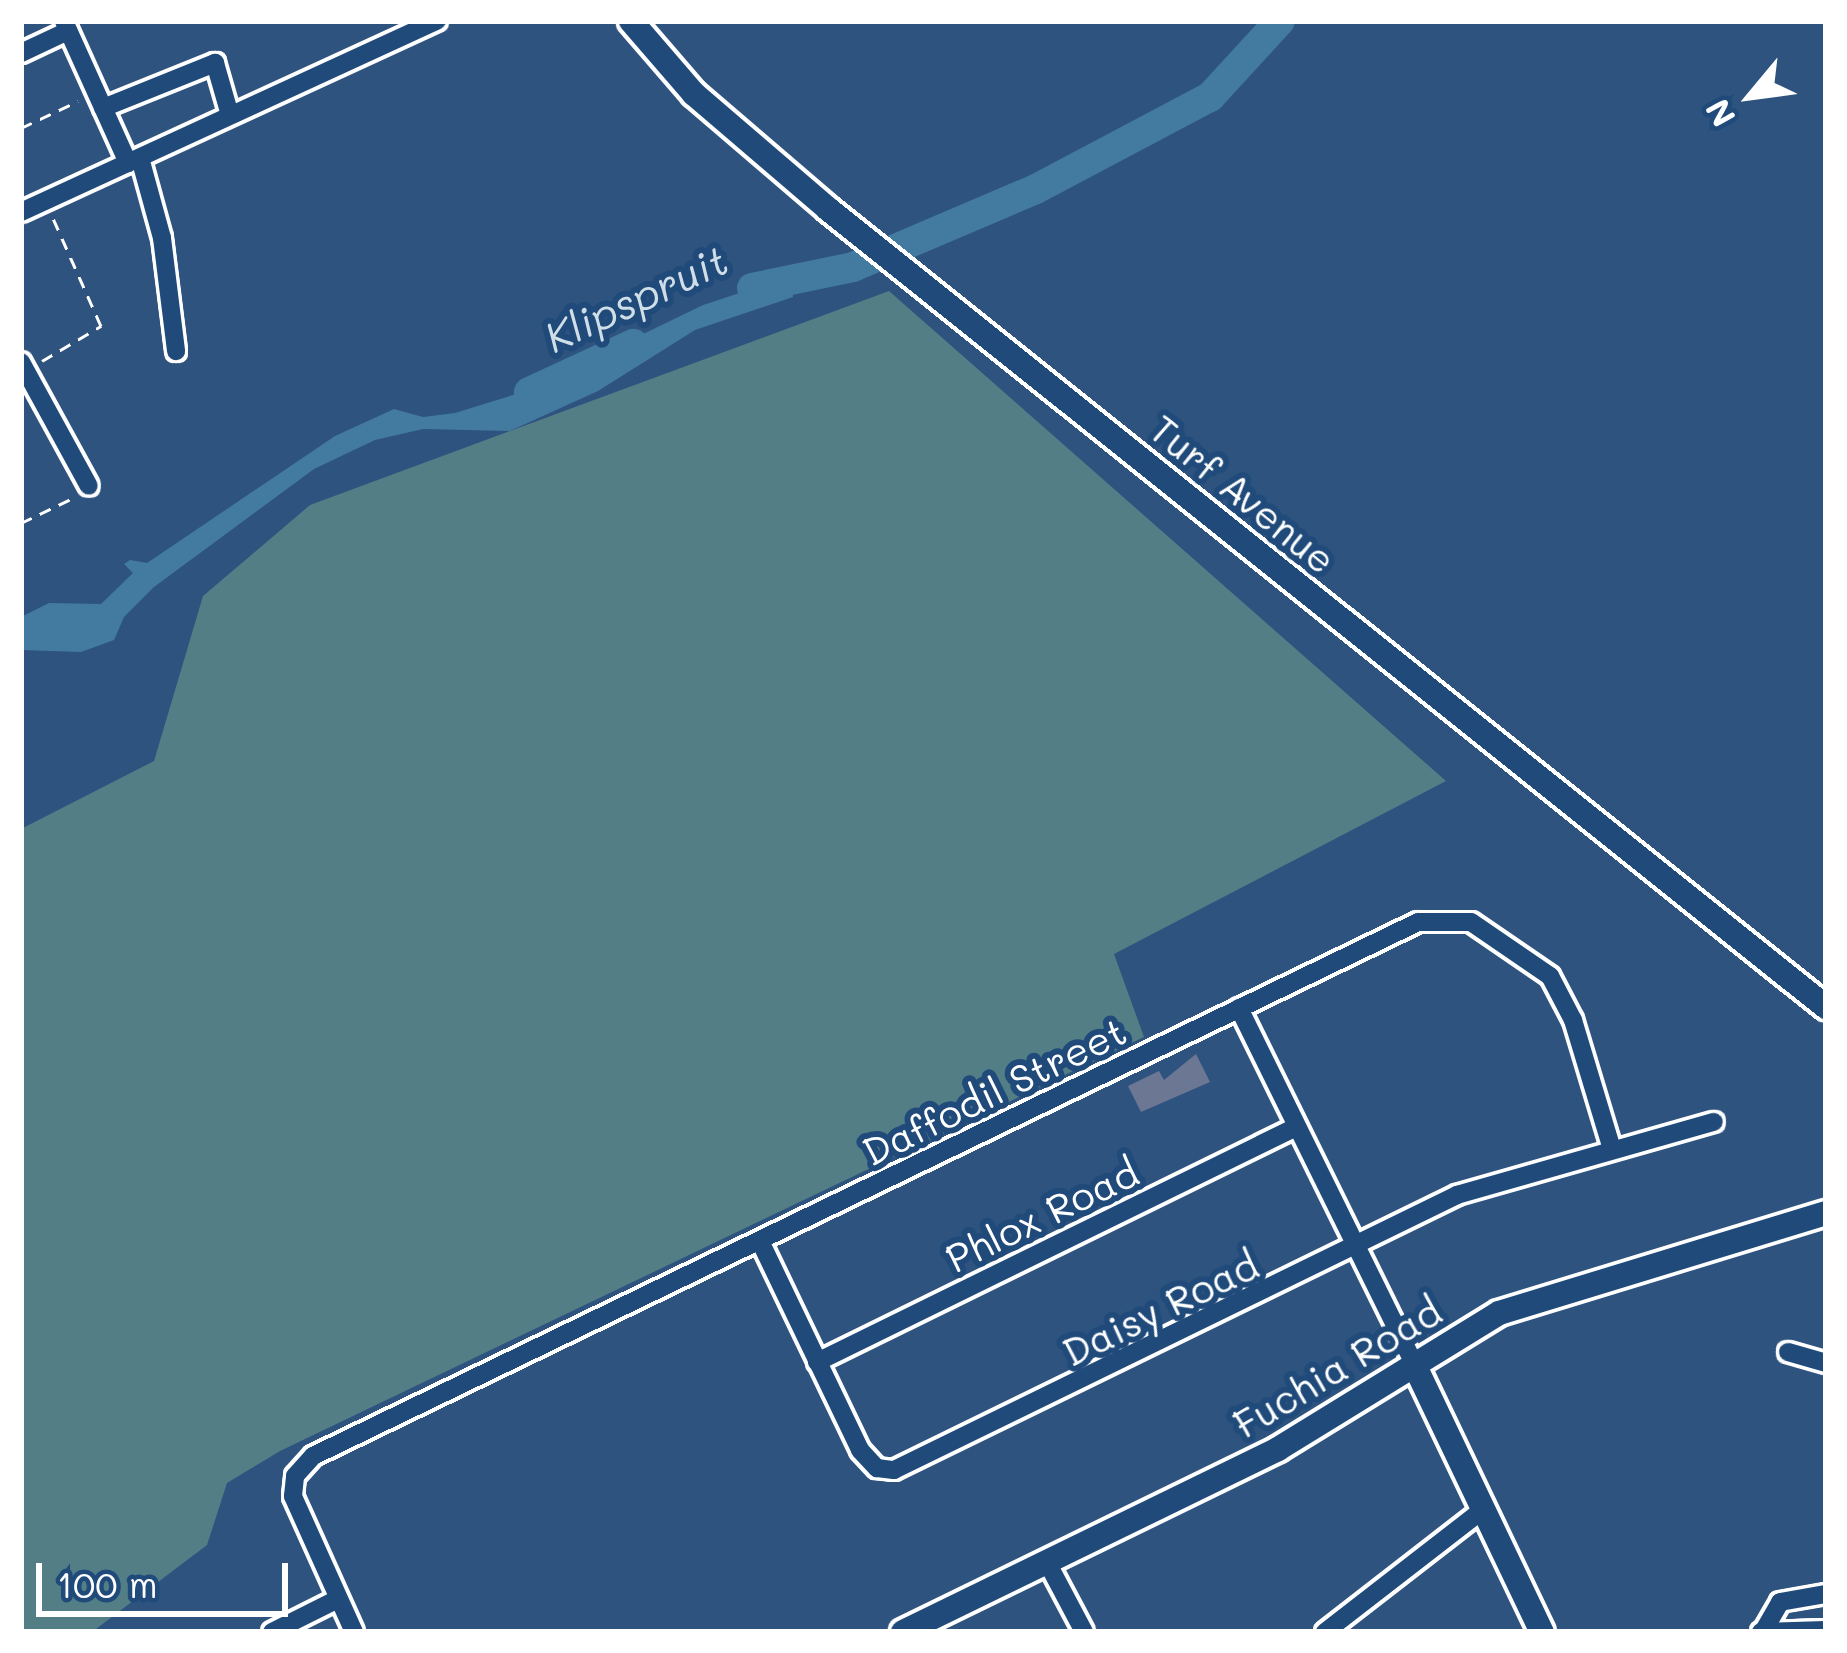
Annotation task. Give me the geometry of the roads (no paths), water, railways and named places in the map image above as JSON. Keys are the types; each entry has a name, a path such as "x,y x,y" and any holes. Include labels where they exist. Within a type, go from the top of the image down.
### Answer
{"main road":[{"name":"Turf Avenue","path":"631,21 694,94 828,209 1826,1007"},
{"name":"Fuchia Road","path":"903,1632 931,1626 1047,1562 1278,1449 1516,1306 1826,1213"},
{"path":"1414,1364 1540,1631"}],"street":[{"path":"21,212 437,21"},
{"path":"21,53 66,26 134,160 162,238 176,351"},
{"path":"100,100 215,63 230,115"},
{"path":"24,378 89,486"},
{"name":"Daffodil Street","path":"338,1599 296,1507 299,1468 1418,922 1471,922 1557,984 1612,1150"},
{"path":"1239,1007 1414,1364"},
{"name":"Daisy Road","path":"760,1241 865,1457 877,1468 903,1468 1356,1249 1456,1195 1714,1122"},
{"name":"Phlox Road","path":"817,1361 1296,1127"},
{"path":"1788,1352 1826,1363"},
{"path":"1325,1632 1482,1510"},
{"path":"1047,1562 1084,1632"},
{"path":"1763,1632 1780,1602 1826,1594"},
{"path":"272,1632 338,1599 354,1632"},
{"path":"1763,1632 1826,1630"}],"water":[{"path":"792,276 793,297 695,330 598,391 510,431 423,429 375,440 314,469 154,587 124,617 114,640 81,652 21,650 21,617 49,603 101,604 133,573 124,564 130,560 147,563 335,436 394,409 423,417 455,413 590,371 606,352 703,305"}],"waterway":[{"name":"Klipspruit","path":"752,288 853,267 1036,189 1210,97 1280,21"},
{"name":"Klipspruit","path":"529,392 633,344"}]}
